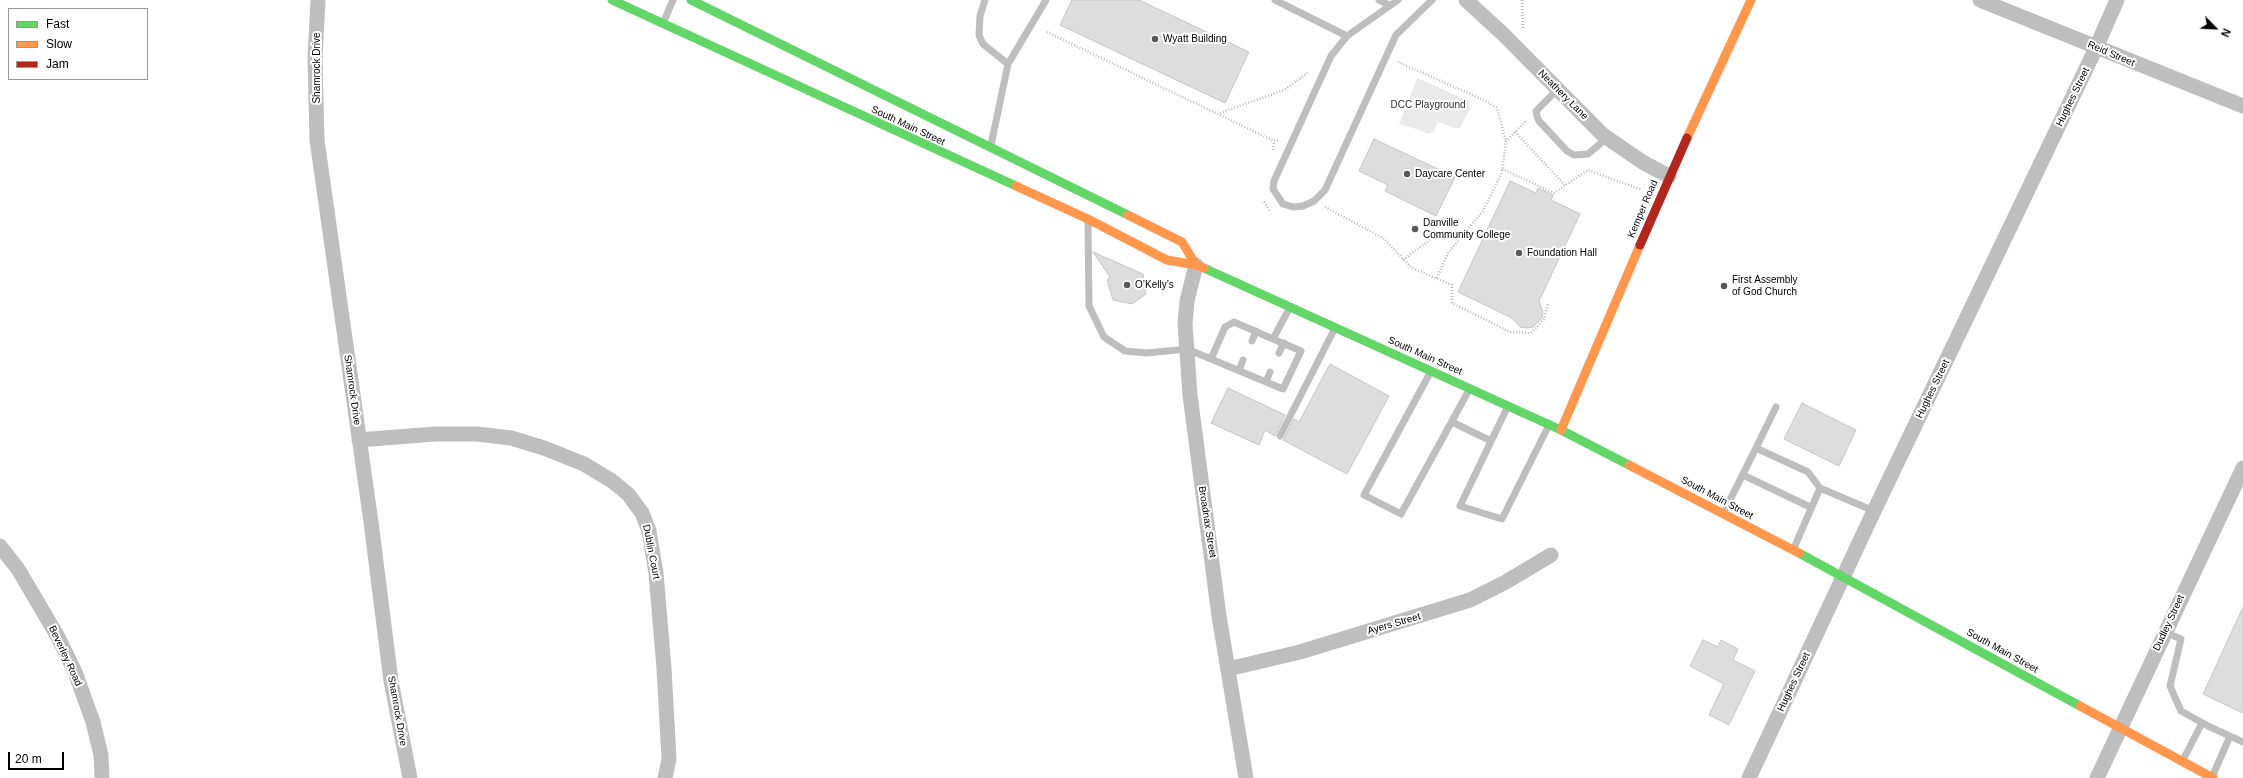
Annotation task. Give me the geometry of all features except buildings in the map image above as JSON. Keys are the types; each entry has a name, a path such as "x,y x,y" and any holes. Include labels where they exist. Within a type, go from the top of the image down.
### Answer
{"main road":[{"name":"South Main Street","path":"612,0 1088,220 1167,260 1196,265 1561,430 1793,550 2213,778"},
{"name":"South Main Street","path":"691,0 1182,242 1196,265"},
{"name":"Kemper Road","path":"1561,430 1660,196 1751,0"}],"street":[{"name":"Shamrock Drive","path":"318,0 315,59 317,140 391,681 410,778"},
{"name":"Neathery Lane","path":"1466,0 1504,35 1557,90 1607,138 1644,163 1669,176"},
{"name":"Reid Street","path":"1980,0 2243,106"},
{"name":"Hughes Street","path":"1749,778 1874,511 2096,48 2117,0"},
{"name":"Broadnax Street","path":"1196,265 1187,301 1185,324 1187,349 1200,477 1228,669 1246,778"},
{"name":"Dublin Court","path":"359,440 435,434 477,434 511,438 544,448 584,464 612,481 628,494 642,513 649,531 656,573 664,668 669,759 665,778"},
{"name":"Dudley Street","path":"2097,778 2119,727 2243,468"},
{"name":"Beverley Road","path":"0,546 18,569 58,636 75,672 93,722 100,755 102,778"},
{"name":"Ayers Street","path":"1228,669 1300,652 1470,600 1504,583 1551,555"}],"lane":[{"path":"663,23 673,0"},
{"path":"985,0 979,35 983,44 1008,64"},
{"path":"991,148 1008,64 1046,0"},
{"path":"1275,0 1347,36"},
{"path":"1379,0 1387,2 1398,0"},
{"path":"1387,2 1347,36 1331,56 1274,181 1272,189 1283,204 1293,207 1303,206 1314,201 1325,190 1396,34 1432,0"},
{"path":"1557,90 1536,111 1539,121 1567,151 1574,155 1588,154 1607,138"},
{"path":"1088,220 1089,306 1104,337 1125,351 1147,353 1187,349 1211,359 1239,370 1283,389 1301,351 1234,322 1225,327 1211,359"},
{"path":"1273,339 1290,307"},
{"path":"1280,436 1335,328"},
{"path":"1252,341 1256,331"},
{"path":"1279,353 1284,343"},
{"path":"1239,370 1243,360"},
{"path":"1431,371 1364,495 1401,514 1470,388"},
{"path":"1266,382 1270,372"},
{"path":"1508,406 1460,506 1502,519 1550,425"},
{"path":"1723,513 1776,407"},
{"path":"1452,422 1491,441"},
{"path":"1756,448 1808,472 1820,488 1874,511"},
{"path":"1743,475 1810,508"},
{"path":"1793,550 1820,488"},
{"path":"2164,632 2181,639 2170,686 2181,711 2202,723 2243,742"},
{"path":"2183,762 2202,723"},
{"path":"2213,778 2230,736"}],"path":[{"path":"1047,32 1219,113 1274,141 1294,137"},
{"path":"1219,113 1284,90 1331,56"},
{"path":"1385,57 1488,102 1497,108 1506,141 1502,169 1483,212 1448,253 1436,278"},
{"path":"1506,141 1536,111"},
{"path":"1515,132 1565,185"},
{"path":"1502,169 1554,193 1588,170 1660,196"},
{"path":"1314,201 1383,238 1412,268 1452,284 1452,303 1510,332 1531,333 1544,319 1548,304"},
{"path":"1403,260 1442,231"}],"green space":[{"name":"DCC Playground","path":"1417,78 1469,101 1470,109 1460,128 1454,128 1438,122 1434,131 1429,134 1399,124"}],"traffic: fast":[{"path":"612,0 1016,186"},
{"path":"691,0 1128,215"},
{"path":"1204,268 1561,430 1629,465"},
{"path":"1799,553 2080,706"}],"traffic: slow":[{"path":"1687,138 1751,0"},
{"path":"1016,186 1088,219 1167,260 1196,265 1204,268"},
{"path":"1128,215 1182,242 1196,265"},
{"path":"1561,430 1640,245"},
{"path":"1629,465 1799,553"},
{"path":"2080,706 2213,778"}],"traffic: jam":[{"path":"1640,245 1687,138"}],"place":[{"name":"Wyatt Building","path":"1155,39"},
{"name":"Daycare Center","path":"1407,174"},
{"name":"Danville Community College","path":"1415,229"},
{"name":"Foundation Hall","path":"1519,253"},
{"name":"O’Kelly’s","path":"1127,285"},
{"name":"First Assembly of God Church","path":"1724,286"}]}
